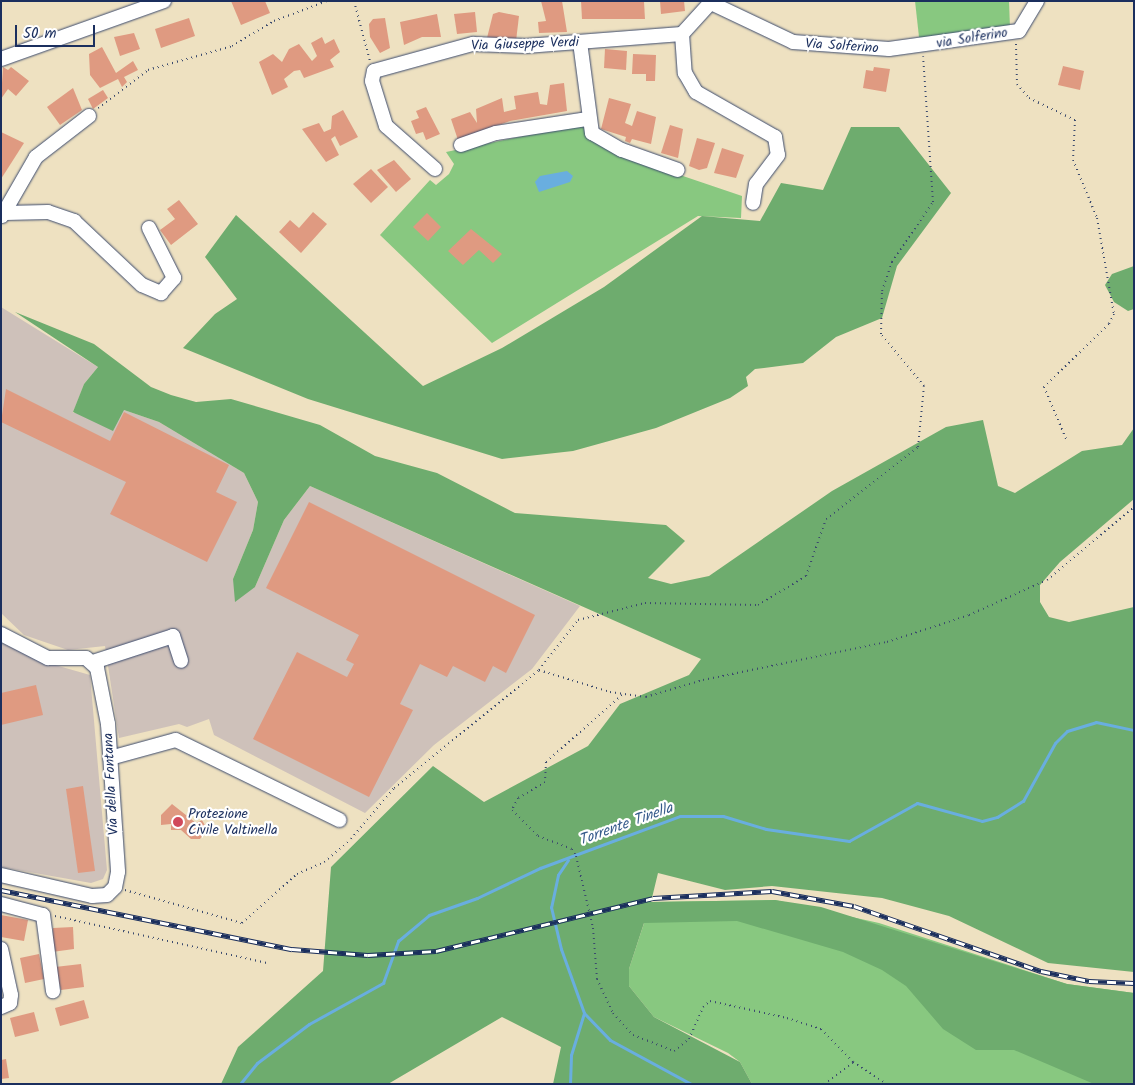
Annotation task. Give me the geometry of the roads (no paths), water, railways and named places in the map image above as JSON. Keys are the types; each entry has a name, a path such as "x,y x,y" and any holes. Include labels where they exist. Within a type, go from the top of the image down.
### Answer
{"street":[{"path":"1,58 164,1"},
{"name":"via Solferino","path":"922,46 1019,31 1037,1"},
{"path":"712,2 682,34 685,73 696,92 775,137 778,155 756,184 753,203"},
{"name":"Via Solferino","path":"712,2 793,42 875,49 922,46"},
{"name":"Via Giuseppe Verdi","path":"435,169 386,126 372,81 374,71 473,44 580,42 682,34"},
{"path":"580,42 588,119 592,132 608,143 678,170"},
{"path":"3,215 36,157 89,116"},
{"path":"461,145 496,133 588,119"},
{"path":"3,215 48,212 74,221 146,288 161,293 174,278 149,228"},
{"path":"1,634 48,658 86,658 93,662 173,636 181,661"},
{"name":"Via della Fontana","path":"1,875 92,896 107,895 115,887 110,758 93,662"},
{"path":"110,758 176,740 339,820"},
{"path":"1,904 43,916 52,991"},
{"path":"1,949 11,995 10,1002 1,1007"}],"water":[{"path":"567,171 573,176 570,182 539,192 535,182 540,176"}],"waterway":[{"name":"Torrente Tinella","path":"240,1084 257,1063 309,1024 383,983 398,941 429,915 477,898 540,868 680,816 723,816 766,829 849,841 917,803 982,821 997,817 1023,801 1055,743 1067,731 1096,722 1134,730"},
{"path":"568,860 558,875 551,907 561,949 584,1013 610,1040 691,1084"},
{"path":"570,1084 571,1055 584,1013"}],"railway":[{"path":"1,890 292,949 368,955 436,951 653,898 772,891 854,906 1041,971 1089,981 1134,983"}],"place":[{"name":"Protezione Civile Valtinella","path":"178,822"}]}
